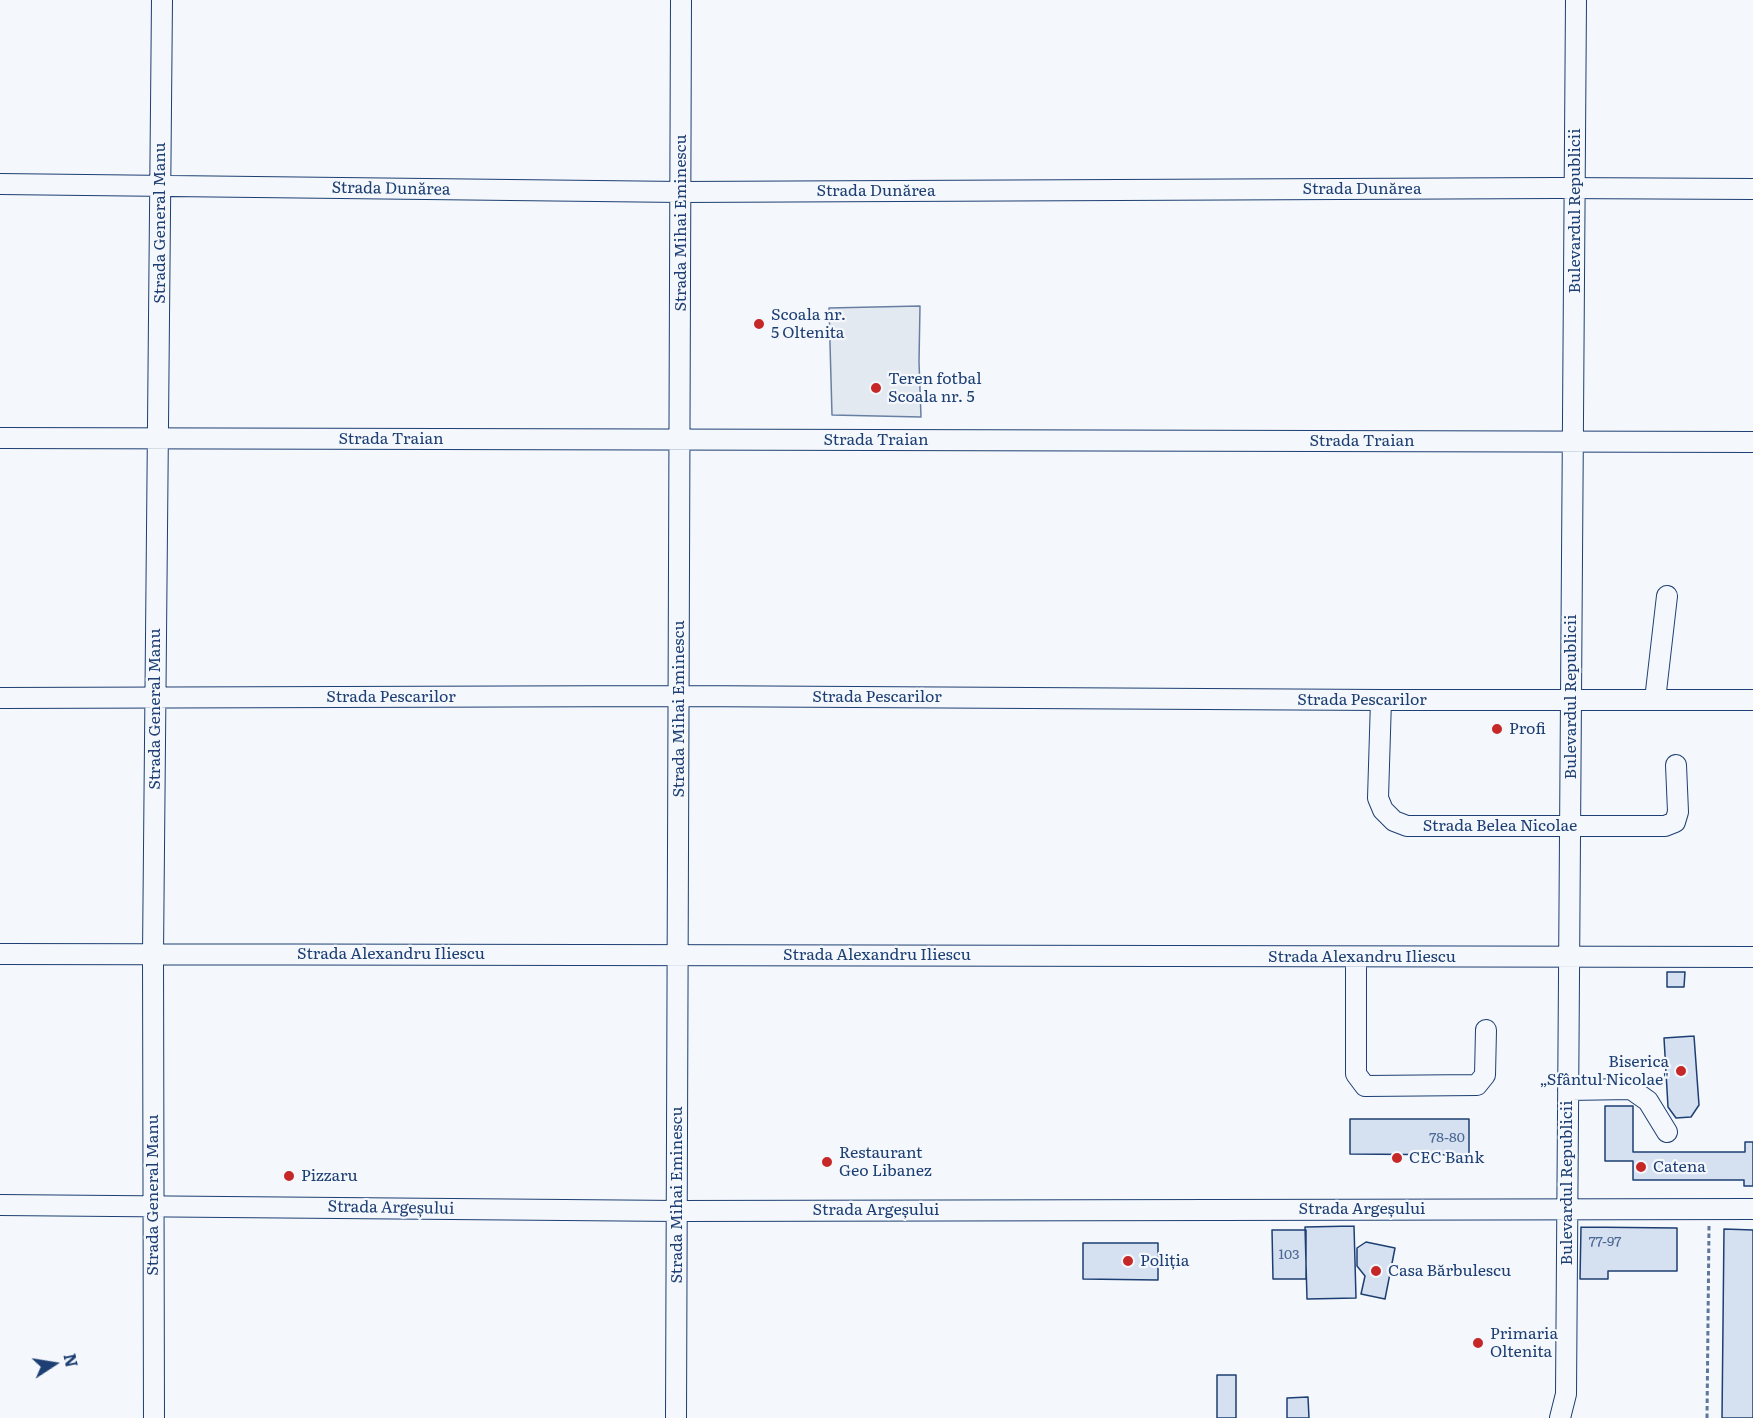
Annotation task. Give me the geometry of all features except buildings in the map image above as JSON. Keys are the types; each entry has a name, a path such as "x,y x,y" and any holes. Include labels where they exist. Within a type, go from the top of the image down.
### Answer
{"street":[{"name":"Strada General Manu","path":"154,1418 153,953 162,0"},
{"name":"Strada Mihai Eminescu","path":"676,1418 681,0"},
{"name":"Bulevardul Republicii","path":"1560,1418 1566,1394 1576,0"},
{"name":"Strada Dunărea","path":"0,184 681,192 1753,189"},
{"name":"Strada Traian","path":"0,438 1753,442"},
{"path":"1655,700 1667,596"},
{"name":"Strada Pescarilor","path":"0,698 679,696 1753,700"},
{"name":"Strada Belea Nicolae","path":"1381,700 1378,798 1383,810 1394,821 1407,826 1665,826 1674,822 1678,812 1676,765"},
{"name":"Strada Alexandru Iliescu","path":"0,954 1753,957"},
{"path":"1356,957 1356,1074 1365,1086 1477,1085 1485,1075 1486,1030"},
{"path":"1568,1090 1630,1089 1648,1101 1667,1132"},
{"name":"Strada Argeșului","path":"0,1205 677,1211 1753,1209"},
{"name":"Bulevardul Republicii","path":"1566,1394 1572,1418"}],"path":[{"path":"1707,1418 1709,1209"}],"shaded area":[{"name":"Teren fotbal Scoala nr. 5","path":"920,306 921,417 832,415 829,308"}],"place":[{"name":"Scoala nr. 5 Oltenita","path":"759,324"},
{"name":"Teren fotbal Scoala nr. 5","path":"876,388"},
{"name":"Profi","path":"1497,729"},
{"name":"Biserica „Sfântul Nicolae\"","path":"1681,1071"},
{"name":"CEC Bank","path":"1397,1158"},
{"name":"Restaurant Geo Libanez","path":"827,1162"},
{"name":"Catena","path":"1641,1167"},
{"name":"Pizzaru","path":"289,1176"},
{"name":"Poliția","path":"1128,1261"},
{"name":"Casa Bărbulescu","path":"1376,1271"},
{"name":"Primaria Oltenita","path":"1478,1343"}]}
